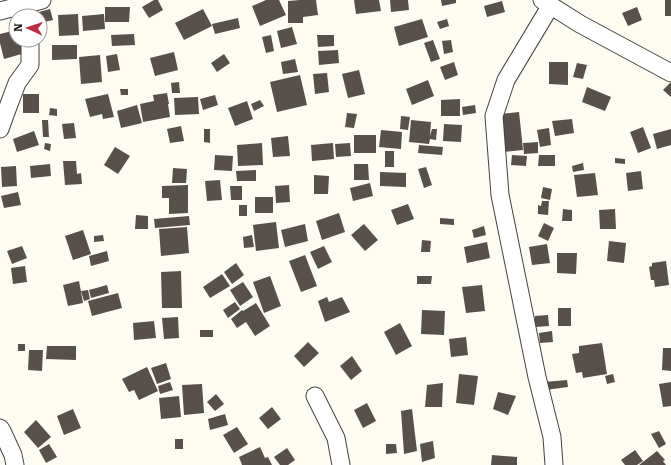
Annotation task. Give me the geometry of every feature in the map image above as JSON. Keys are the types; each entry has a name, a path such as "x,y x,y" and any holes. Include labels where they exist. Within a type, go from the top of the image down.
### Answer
{"street":[{"path":"30,8 42,0"},
{"path":"554,465 552,437 537,377 500,195 494,116 506,80 547,2 580,24 671,74"},
{"path":"0,129 17,83 30,65 30,48"},
{"path":"315,396 336,438 341,465"},
{"path":"0,428 13,455 15,465"}],"building":[{"path":"154,0 158,0 163,10 149,18 142,7"},
{"path":"266,0 279,0 286,15 260,26 252,6"},
{"path":"316,0 318,15 303,17 303,23 288,23 288,1"},
{"path":"354,0 379,0 381,11 356,14"},
{"path":"390,0 408,0 409,10 391,12"},
{"path":"441,0 456,0 456,3 442,6"},
{"path":"665,0 671,0 671,16 665,16"},
{"path":"502,1 505,12 487,17 484,6"},
{"path":"105,7 130,7 129,22 105,22"},
{"path":"637,7 642,20 628,26 622,13"},
{"path":"50,9 53,20 48,21 48,10"},
{"path":"203,9 212,26 184,40 175,23"},
{"path":"78,14 79,35 59,36 58,15"},
{"path":"104,14 105,29 83,31 82,16"},
{"path":"238,18 240,28 215,34 212,24"},
{"path":"422,19 428,37 399,46 394,27"},
{"path":"447,19 449,26 440,29 437,22"},
{"path":"292,27 297,44 281,48 277,31"},
{"path":"8,32 8,48 23,48 25,53 4,59 0,43 0,34"},
{"path":"134,34 135,45 112,46 111,35"},
{"path":"271,35 274,51 266,53 262,37"},
{"path":"317,35 334,35 334,46 318,47"},
{"path":"433,40 440,59 431,62 424,43"},
{"path":"451,40 453,52 444,54 442,41"},
{"path":"52,45 77,45 77,59 52,60"},
{"path":"338,50 339,63 319,65 318,51"},
{"path":"174,52 178,70 155,76 150,58"},
{"path":"117,54 120,70 108,72 106,56"},
{"path":"224,54 230,63 217,72 211,63"},
{"path":"100,55 102,82 81,84 79,57"},
{"path":"295,59 298,72 283,74 281,62"},
{"path":"454,62 458,75 445,80 440,67"},
{"path":"549,62 568,62 568,85 549,84"},
{"path":"577,63 587,65 583,79 573,77"},
{"path":"359,70 365,94 348,98 342,74"},
{"path":"327,73 329,92 315,94 313,74"},
{"path":"300,75 307,105 277,112 270,82"},
{"path":"428,80 434,96 412,105 406,89"},
{"path":"179,82 180,93 172,93 171,83"},
{"path":"671,82 671,97 663,90"},
{"path":"587,87 611,97 605,111 582,102"},
{"path":"120,89 128,89 128,95 121,95"},
{"path":"167,93 170,117 143,122 140,104 154,101 153,95"},
{"path":"23,94 39,94 39,113 23,113"},
{"path":"108,94 114,117 103,119 102,114 90,117 85,99"},
{"path":"215,95 218,105 203,110 200,99"},
{"path":"198,97 199,114 175,115 174,98"},
{"path":"460,99 460,116 441,116 441,100"},
{"path":"260,100 264,106 254,111 251,104"},
{"path":"247,101 253,119 235,126 228,108"},
{"path":"137,105 142,123 121,128 117,111"},
{"path":"475,105 476,113 463,115 462,107"},
{"path":"50,108 57,109 57,116 49,115"},
{"path":"519,112 523,150 503,152 500,114"},
{"path":"347,113 357,114 354,128 345,127"},
{"path":"401,116 410,117 408,130 400,129"},
{"path":"572,119 574,133 555,136 552,121"},
{"path":"42,120 48,120 49,137 43,137"},
{"path":"411,120 431,122 430,136 432,129 437,129 436,140 430,139 429,144 409,142"},
{"path":"74,123 76,138 64,139 62,124"},
{"path":"444,124 462,125 461,142 443,141"},
{"path":"181,126 184,141 170,143 167,129"},
{"path":"643,127 651,148 638,153 630,132"},
{"path":"549,128 551,145 540,147 537,130"},
{"path":"204,129 210,129 210,143 204,142"},
{"path":"671,129 671,145 657,149 653,134"},
{"path":"381,130 402,132 401,149 379,147"},
{"path":"34,131 39,145 17,152 13,139"},
{"path":"354,135 376,135 376,153 354,153"},
{"path":"288,136 290,156 273,157 271,138"},
{"path":"538,142 538,153 524,154 523,143"},
{"path":"45,143 51,144 50,151 44,149"},
{"path":"262,143 263,165 238,166 237,145"},
{"path":"333,143 334,159 312,161 311,145"},
{"path":"350,143 351,156 336,157 335,144"},
{"path":"419,145 443,147 442,155 418,153"},
{"path":"115,147 130,156 118,174 104,165"},
{"path":"385,151 394,151 394,167 385,167"},
{"path":"215,155 233,156 232,171 214,170"},
{"path":"512,155 527,156 526,166 511,165"},
{"path":"539,155 555,155 555,166 538,166"},
{"path":"615,158 625,159 625,164 615,163"},
{"path":"63,161 76,161 77,174 81,173 82,184 65,185"},
{"path":"583,163 584,170 573,172 572,166"},
{"path":"50,164 51,176 31,178 30,166"},
{"path":"354,164 368,164 369,180 354,180"},
{"path":"16,166 17,186 2,187 1,167"},
{"path":"426,167 432,185 424,188 418,169"},
{"path":"173,168 187,169 186,183 172,183"},
{"path":"256,170 256,181 237,181 236,171"},
{"path":"641,171 643,189 628,191 626,173"},
{"path":"380,172 406,173 406,187 380,186"},
{"path":"595,173 598,195 577,197 574,175"},
{"path":"314,175 329,176 328,194 314,194"},
{"path":"220,180 222,200 207,201 205,181"},
{"path":"370,183 373,196 353,201 350,188"},
{"path":"188,185 188,213 169,214 169,198 162,198 162,186"},
{"path":"289,185 290,202 276,203 275,186"},
{"path":"230,186 242,186 242,200 231,200"},
{"path":"543,187 552,189 550,200 541,198"},
{"path":"18,192 21,205 4,208 1,196"},
{"path":"255,197 273,197 273,213 255,213"},
{"path":"542,201 549,201 548,215 538,214 538,205 541,206"},
{"path":"408,204 414,219 397,225 391,210"},
{"path":"239,205 247,205 247,216 239,216"},
{"path":"563,209 572,210 572,221 562,221"},
{"path":"615,209 616,229 600,229 599,210"},
{"path":"339,213 345,232 322,240 316,221"},
{"path":"136,215 148,216 148,229 135,229"},
{"path":"189,216 190,225 155,228 154,219"},
{"path":"440,218 454,219 454,225 440,224"},
{"path":"276,222 279,248 256,251 253,225"},
{"path":"544,223 554,228 548,241 538,236"},
{"path":"305,224 308,241 285,247 281,230"},
{"path":"364,224 378,240 365,251 351,235"},
{"path":"484,226 486,235 474,238 472,230"},
{"path":"187,227 189,253 161,256 159,229"},
{"path":"83,230 91,254 73,260 65,236"},
{"path":"103,235 104,241 94,242 94,236"},
{"path":"252,235 254,247 244,248 243,237"},
{"path":"422,240 431,241 430,252 421,252"},
{"path":"609,241 626,243 624,263 607,261"},
{"path":"487,242 490,258 467,263 464,247"},
{"path":"547,244 550,263 532,265 529,247"},
{"path":"22,246 27,258 12,264 7,251"},
{"path":"324,246 332,262 318,269 310,252"},
{"path":"107,251 109,261 91,266 89,256"},
{"path":"557,253 577,253 576,274 557,273"},
{"path":"305,255 317,286 301,292 289,261"},
{"path":"666,261 669,285 655,287 654,280 651,280 649,267 652,266 652,263"},
{"path":"236,263 244,275 232,284 224,272"},
{"path":"25,266 27,282 13,284 11,268"},
{"path":"181,271 182,308 162,308 161,272"},
{"path":"222,274 230,286 210,298 203,287"},
{"path":"270,276 281,306 264,313 253,282"},
{"path":"417,276 432,276 431,284 417,284"},
{"path":"79,281 83,303 68,306 63,285"},
{"path":"243,282 253,297 240,306 230,290"},
{"path":"107,285 109,293 91,298 89,290"},
{"path":"482,285 485,311 466,313 462,287"},
{"path":"88,290 90,299 84,301 81,291"},
{"path":"118,293 122,308 92,316 88,301"},
{"path":"327,297 329,302 342,297 350,312 325,322 318,301"},
{"path":"235,302 240,309 228,318 223,310"},
{"path":"256,303 270,326 255,336 246,322 237,328 231,319 242,310 243,311"},
{"path":"558,308 571,308 571,326 558,326"},
{"path":"422,310 445,311 444,335 421,334"},
{"path":"548,315 549,326 535,327 535,316"},
{"path":"178,317 179,338 164,339 162,318"},
{"path":"154,321 156,338 134,340 133,323"},
{"path":"400,323 412,346 396,355 384,332"},
{"path":"200,330 213,330 213,337 200,337"},
{"path":"552,331 553,342 540,343 539,333"},
{"path":"466,337 468,355 451,357 449,339"},
{"path":"308,342 319,353 304,367 294,356"},
{"path":"602,343 607,374 583,378 582,372 576,373 572,354 579,353 579,346"},
{"path":"18,344 25,344 25,351 18,351"},
{"path":"47,346 76,346 76,360 46,359"},
{"path":"663,348 671,348 671,371 662,370"},
{"path":"29,350 43,350 42,371 28,370"},
{"path":"352,356 362,371 351,380 340,366"},
{"path":"166,363 171,379 157,384 151,368"},
{"path":"147,367 158,391 139,400 134,390 129,392 122,379"},
{"path":"459,374 478,376 474,405 456,403"},
{"path":"613,374 615,382 607,384 605,376"},
{"path":"567,380 568,387 545,390 544,382"},
{"path":"170,382 173,390 160,394 158,386"},
{"path":"671,382 671,406 663,407 659,384"},
{"path":"443,383 442,407 425,407 427,385"},
{"path":"202,384 204,413 184,415 182,385"},
{"path":"498,392 516,396 508,415 493,409"},
{"path":"216,394 224,404 215,411 207,402"},
{"path":"179,396 181,417 161,419 159,398"},
{"path":"367,403 376,421 363,428 354,410"},
{"path":"272,407 281,419 268,429 259,418"},
{"path":"73,409 81,428 64,435 57,416"},
{"path":"412,409 417,451 404,454 401,411"},
{"path":"225,414 228,425 210,430 208,419"},
{"path":"36,420 51,437 38,448 24,432"},
{"path":"237,427 248,444 234,453 223,435"},
{"path":"659,431 666,444 659,448 651,434"},
{"path":"175,439 183,439 183,449 175,449"},
{"path":"433,441 435,458 422,462 420,444"},
{"path":"49,444 57,457 46,463 39,450"},
{"path":"386,444 396,444 397,453 386,454"},
{"path":"260,447 265,458 268,457 272,465 242,465 239,457"},
{"path":"287,448 295,460 288,465 280,465 274,457"},
{"path":"635,450 643,461 637,465 625,465 621,460"},
{"path":"657,451 665,460 663,461 666,465 639,465"},
{"path":"492,455 517,457 517,465 491,465"}]}
